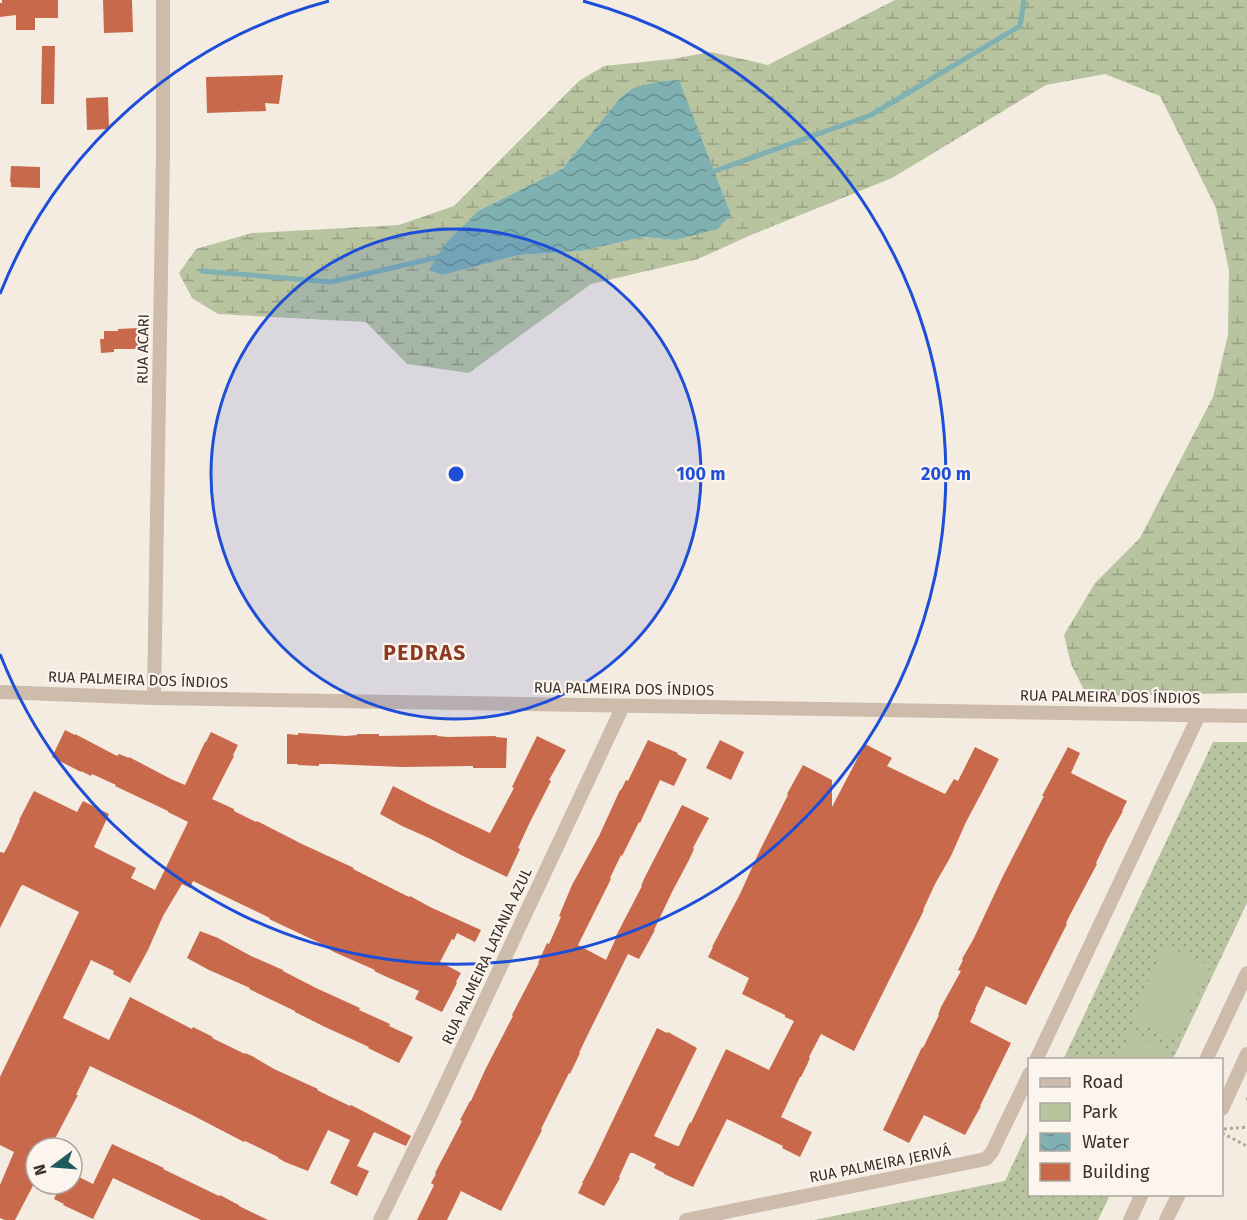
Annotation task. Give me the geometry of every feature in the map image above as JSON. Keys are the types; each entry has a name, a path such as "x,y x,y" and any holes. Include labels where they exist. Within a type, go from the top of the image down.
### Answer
{"street":[{"name":"RUA ACARI","path":"154,698 163,152 163,0"},
{"name":"RUA PALMEIRA DOS ÍNDIOS","path":"0,692 154,698 1247,716"},
{"name":"RUA PALMEIRA LATANIA AZUL","path":"380,1220 623,706"},
{"path":"1036,1058 1199,715"},
{"path":"1206,1058 1247,973"},
{"path":"1223,1105 1247,1054"},
{"name":"RUA PALMEIRA JERIVÁ","path":"686,1220 986,1159 992,1152 1028,1076"},
{"path":"1130,1220 1141,1196"},
{"path":"1166,1220 1178,1196"}],"path":[{"path":"1223,1131 1247,1127"},
{"path":"1223,1131 1247,1146"}],"green space":[{"path":"895,0 1247,0 1247,693 1087,696 1071,664 1064,635 1095,583 1140,538 1213,397 1228,335 1229,271 1216,208 1160,96 1105,74 1046,85 892,178 698,259 591,284 469,373 407,364 366,322 218,314 192,298 179,273 196,249 252,233 399,225 454,206 579,81 604,66 672,59 711,52 768,65","holes":["633,88 675,240 643,237 582,251 519,255 443,275 478,211 562,169 621,97"]},
{"path":"1213,742 1247,742 1247,903 1173,1058 1064,1058"},
{"path":"1165,945 1210,966 1176,1040 1132,1019"},
{"path":"1131,1032 1165,1048 1160,1058 1119,1058"},
{"path":"1028,1131 1028,1196 1110,1196 1098,1220 814,1220 1005,1181"}],"water":[{"path":"679,80 731,215 717,229 675,240 643,237 582,251 519,255 443,275 429,270 446,243 478,211 562,169 621,97 633,88 662,81"}],"building":[{"path":"2,0 58,0 58,18 35,18 35,30 16,30 16,15 0,17"},
{"path":"103,0 132,0 133,32 104,33"},
{"path":"42,46 55,46 54,104 41,104"},
{"path":"283,75 279,104 265,103 266,111 207,113 206,77"},
{"path":"108,97 109,129 87,130 86,98"},
{"path":"11,166 40,167 40,188 11,187"},
{"path":"138,328 138,349 114,349 114,352 101,353 100,339 104,339 104,331"},
{"path":"65,730 117,756 119,754 129,757 185,785 211,732 238,745 212,799 409,897 481,930 475,942 457,933 440,962 461,973 442,1012 415,999 419,991 334,952 193,881 190,888 182,884 163,916 130,983 113,974 114,971 91,960 63,1018 109,1040 130,997 411,1136 406,1146 374,1132 357,1166 369,1171 357,1196 330,1183 350,1140 328,1130 308,1171 285,1162 90,1066 56,1136 24,1136 24,1196 28,1196 15,1220 0,1218 0,1185 14,1152 0,1145 0,1077 79,912 23,885 0,928 0,852 4,853 34,791 77,812 83,801 109,814 94,847 136,868 131,878 155,890 188,822 116,785 92,774 91,776 81,772 52,757"},
{"path":"298,733 346,736 379,734 379,736 496,736 507,738 506,768 287,764 287,734 298,735"},
{"path":"537,736 566,750 549,780 551,781 518,848 520,849 507,877 380,814 393,786 490,833 514,788 512,787"},
{"path":"648,740 687,759 674,786 660,780 578,945 606,960 682,805 709,818 689,860 639,959 628,954 501,1211 461,1191 447,1220 417,1220 434,1185 431,1183 435,1173 462,1121 460,1120 547,943 549,944 572,885"},
{"path":"720,740 744,752 731,780 706,768"},
{"path":"865,744 892,758 887,766 945,794 954,779 958,781 975,747 999,759 854,1051 821,1034 809,1057 781,1117 812,1132 800,1157 782,1148 783,1146 727,1119 693,1187 654,1168 656,1164 630,1153 620,1178 604,1206 578,1193 657,1028 697,1048 654,1136 677,1146 691,1123 726,1049 769,1070 794,1021 742,994 749,978 708,957 803,765 832,780 832,807"},
{"path":"1068,747 1080,753 1071,773 1127,801 1123,811 1026,1005 986,986 970,1022 1011,1043 965,1135 924,1115 909,1143 883,1130 941,1007 961,971 958,970 962,959"},
{"path":"200,931 360,1008 359,1010 413,1037 399,1063 187,958"},
{"path":"112,1144 268,1220 201,1220 113,1178 93,1219 54,1199 55,1196 84,1196 84,1180 93,1184"}],"waterway":[{"path":"709,173 871,115 1020,26 1024,0"},
{"path":"202,271 331,282 443,256"}],"district":[{"name":"PEDRAS","path":"425,653"}]}
